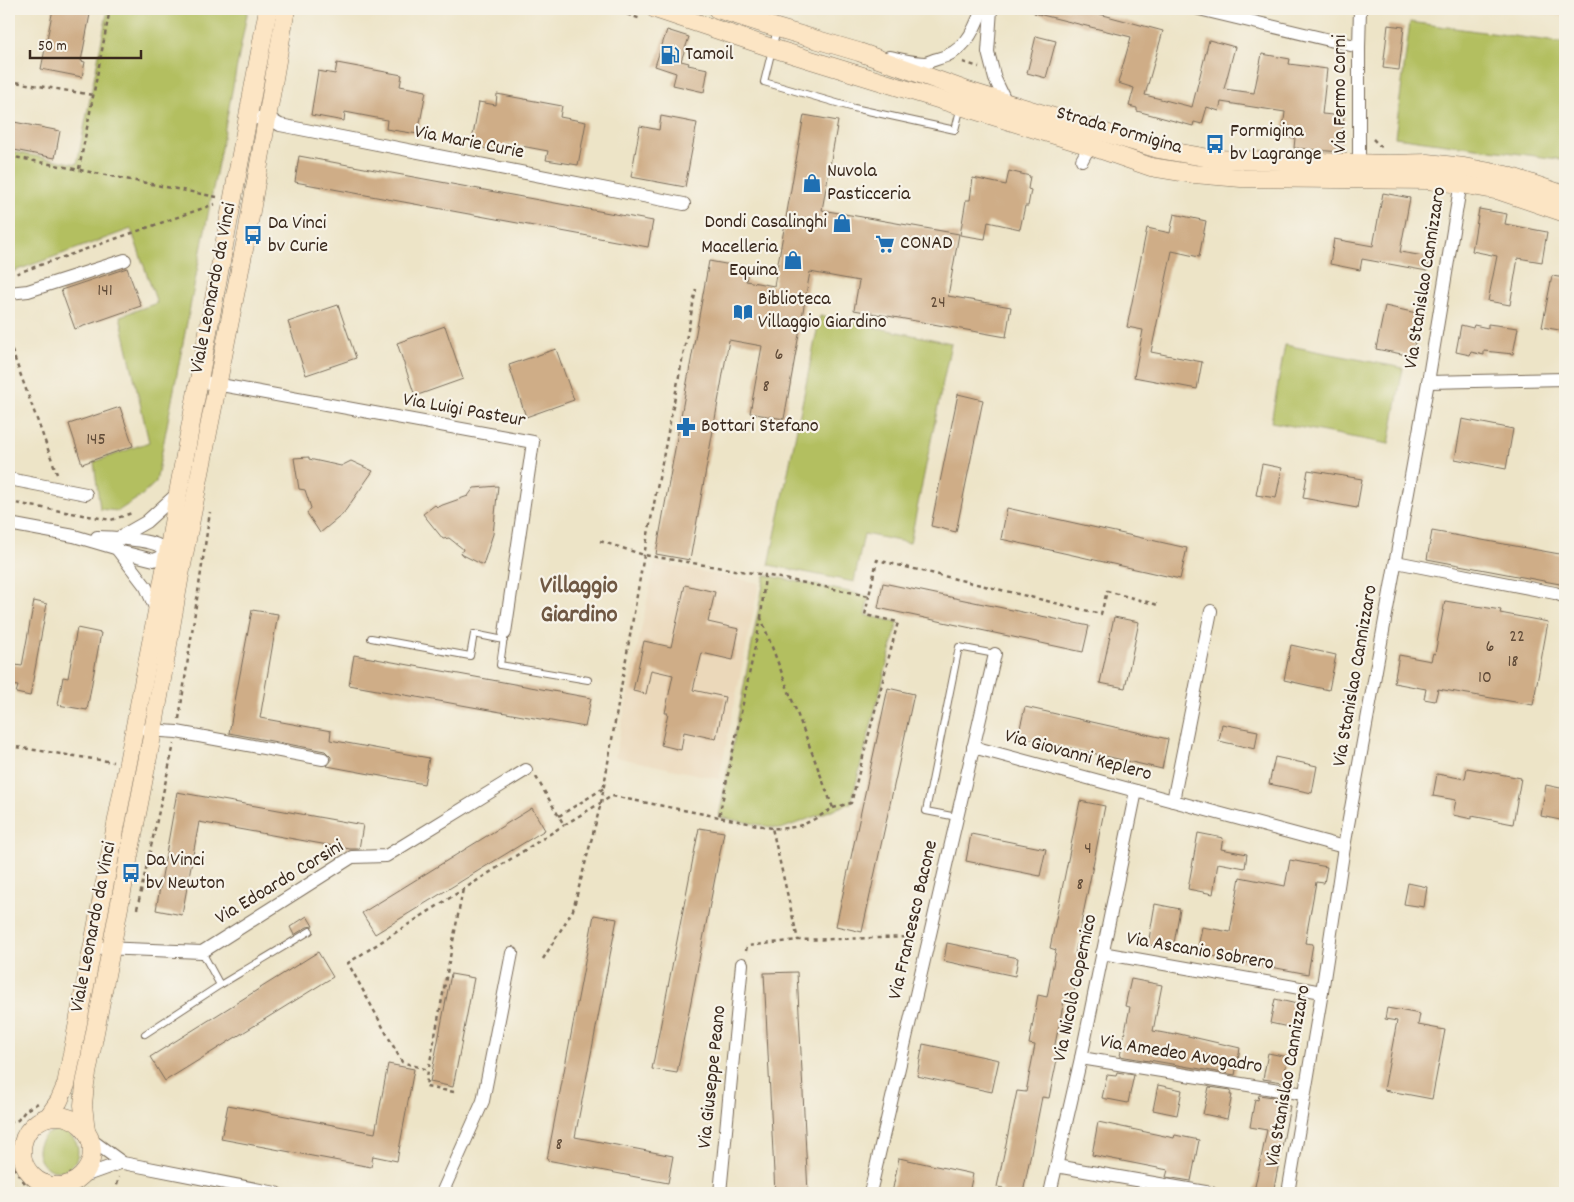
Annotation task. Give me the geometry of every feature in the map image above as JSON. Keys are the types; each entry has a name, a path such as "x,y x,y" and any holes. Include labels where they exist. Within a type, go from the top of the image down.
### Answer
{"street":[{"name":"Viale Leonardo da Vinci","path":"48,1117 59,1101 66,1084 157,613 268,9"},
{"name":"Viale Leonardo da Vinci","path":"88,1134 84,1105 86,1084 153,731 180,575 247,234 286,9"},
{"name":"Strada Formigina","path":"655,9 772,48 963,98 1006,102 1090,145"},
{"name":"Strada Formigina","path":"717,9 859,52 963,98 1090,145 1158,149 1215,158 1461,184 1500,192 1565,213"},
{"path":"859,52 925,63 945,57 959,49 967,40 976,26 982,9"},
{"path":"991,9 988,52 995,79 1006,102"},
{"path":"1199,9 1359,47"},
{"name":"Via Fermo Corni","path":"1359,172 1360,9"},
{"name":"Via Marie Curie","path":"248,119 267,117 280,125 684,204"},
{"name":"Strada Formigina","path":"1359,172 1428,163 1464,167 1506,175 1565,195"},
{"name":"Via Stanislao Cannizzaro","path":"1288,1193 1344,847 1428,382 1464,167"},
{"path":"9,292 28,291 125,260"},
{"path":"1428,382 1565,379"},
{"name":"Via Luigi Pasteur","path":"199,381 533,442 504,636"},
{"path":"9,479 86,494"},
{"path":"9,524 116,543 146,522 178,493"},
{"path":"116,543 122,552 154,560 168,554 180,575"},
{"path":"116,543 146,587 157,613"},
{"path":"1396,562 1555,593 1565,597"},
{"name":"Via Giovanni Keplero","path":"1173,801 1211,611"},
{"name":"Via Francesco Bacone","path":"870,1193 995,654"},
{"path":"134,729 176,732 324,759"},
{"name":"Via Giovanni Keplero","path":"973,747 1344,847"},
{"name":"Via Edoardo Corsini","path":"202,952 352,857 386,856 526,770"},
{"name":"Via Nicolò Copernico","path":"1050,1193 1081,1058 1136,791"},
{"path":"92,947 202,952"},
{"path":"442,1193 483,1101 512,954"},
{"name":"Via Ascanio Sobrero","path":"1102,954 1322,992"},
{"name":"Via Giuseppe Peano","path":"720,1193 742,964"},
{"name":"Via Amedeo Avogadro","path":"1081,1058 1304,1094"},
{"path":"121,1163 76,1187 47,1184 35,1188 24,1163 22,1154 23,1144 26,1135 39,1121 48,1117 62,1116 75,1121 121,1163 276,1193"},
{"path":"76,1187 88,1168 92,1157 92,1148 88,1134"},
{"path":"1056,1166 1211,1193"}],"lane":[{"path":"777,28 764,82 854,108 955,130 963,98"},
{"path":"371,638 470,656 474,634 504,636 500,665 588,680"},
{"path":"957,817 926,811 959,647 995,654"},
{"path":"145,1034 220,985 310,931"},
{"path":"202,952 220,985"}],"path":[{"path":"79,169 110,9"},
{"path":"945,57 993,71"},
{"path":"9,81 93,95"},
{"path":"9,156 218,198 216,213"},
{"path":"9,276 218,203"},
{"path":"543,959 573,910 601,803 644,555 696,288"},
{"path":"9,343 63,490"},
{"path":"9,502 111,520 135,512"},
{"path":"136,912 176,732 211,505"},
{"path":"600,541 644,555 869,596"},
{"path":"454,1092 426,1086 428,1070 402,1062 348,963 612,796 772,828 788,829 804,824 833,808 851,803 898,622 865,615 877,560 1101,614 1107,591 1158,605"},
{"path":"718,817 761,618 765,576"},
{"path":"761,618 833,808"},
{"path":"9,746 115,763"},
{"path":"526,770 531,768 564,825"},
{"path":"559,816 604,788"},
{"path":"772,828 798,940"},
{"path":"429,1067 464,889"},
{"path":"742,964 747,946 798,940 930,936"},
{"path":"9,1160 27,1186 35,1188"},
{"path":"76,1187 116,1193 121,1163"}],"shaded area":[{"path":"1506,9 1565,9 1565,17 1519,11"},
{"path":"655,562 759,583 719,779 615,757"}],"green space":[{"path":"108,9 248,9 156,482 141,496 118,511 100,509 94,462 149,442 120,316 157,303 131,229 9,273 9,151 77,164"},
{"path":"1410,22 1565,43 1565,160 1395,137"},
{"path":"820,316 951,343 910,543 864,534 854,582 769,565"},
{"path":"1285,345 1403,368 1389,444 1271,422"},
{"path":"765,575 869,596 865,615 898,622 851,803 781,829 719,817"},
{"path":"62,1131 69,1134 75,1140 78,1151 77,1159 69,1168 62,1171 54,1171 47,1168 39,1159 38,1147 41,1140 50,1132"}],"building":[{"path":"53,9 91,9 81,61 85,62 82,77 41,69"},
{"path":"1035,9 1081,9 1163,31 1145,95 1192,107 1209,40 1235,47 1224,89 1254,93 1262,54 1290,59 1289,64 1327,69 1322,114 1344,116 1340,152 1294,148 1295,138 1282,137 1285,112 1221,102 1219,111 1207,107 1202,124 1194,122 1193,126 1137,111 1137,108 1129,106 1134,88 1118,83 1131,37 1034,13"},
{"path":"1388,25 1404,27 1399,70 1383,68"},
{"path":"667,30 689,37 681,61 689,63 688,65 708,69 704,92 673,85 676,73 655,66"},
{"path":"1036,36 1056,41 1046,78 1027,73"},
{"path":"337,63 402,75 400,86 426,91 418,134 386,129 387,120 345,112 344,121 311,115 318,71 335,74"},
{"path":"497,94 562,106 560,117 586,122 578,165 546,160 548,151 505,143 504,152 471,146 479,102 496,105"},
{"path":"804,115 838,121 822,210 959,234 948,296 1011,307 1006,337 854,310 859,281 810,272 784,419 750,413 762,346 729,340 690,560 656,554 709,261 742,267 742,270 748,271 746,281 774,286"},
{"path":"661,116 697,123 685,187 631,177 640,126 659,130"},
{"path":"9,121 60,131 55,158 9,149"},
{"path":"299,156 653,221 648,247 295,182"},
{"path":"1009,171 1030,176 1028,189 1031,190 1028,206 1025,206 1020,229 988,222 985,239 960,235 966,200 970,200 973,178 1006,185"},
{"path":"1383,193 1410,198 1400,252 1430,257 1427,271 1362,259 1360,270 1330,264 1334,239 1373,246"},
{"path":"1479,209 1507,214 1505,224 1547,232 1542,262 1518,258 1510,305 1488,301 1497,256 1472,251"},
{"path":"1174,214 1206,221 1199,257 1172,251 1151,352 1202,362 1197,389 1134,377 1143,330 1127,327 1147,228 1170,233"},
{"path":"127,268 141,306 75,329 61,290"},
{"path":"1552,276 1565,278 1565,331 1542,327"},
{"path":"338,305 356,358 306,375 288,322"},
{"path":"1385,306 1421,314 1412,356 1376,349"},
{"path":"1488,324 1518,328 1513,354 1484,351 1484,355 1471,352 1470,355 1456,352 1461,325 1473,328 1474,325 1488,328"},
{"path":"445,326 463,379 415,396 397,343"},
{"path":"556,349 574,400 526,417 509,365"},
{"path":"958,394 983,400 956,532 931,526"},
{"path":"120,407 133,446 82,464 69,424"},
{"path":"1462,419 1513,429 1506,469 1455,459"},
{"path":"309,457 309,459 341,466 351,461 373,471 343,514 320,533 307,513 311,508 305,490 299,489 294,458"},
{"path":"1262,464 1282,468 1276,498 1256,495"},
{"path":"1308,470 1362,479 1357,508 1303,498"},
{"path":"498,486 493,534 483,565 461,554 463,549 449,538 443,539 423,514 435,505 437,507 468,496 474,488"},
{"path":"1007,508 1187,548 1180,579 1001,539"},
{"path":"1432,531 1565,555 1565,585 1427,559"},
{"path":"883,583 1089,626 1083,652 878,608"},
{"path":"685,585 715,592 708,622 739,629 733,660 702,653 693,690 725,697 716,739 684,732 681,750 661,745 673,675 651,670 646,694 633,691 644,641 671,647"},
{"path":"34,601 47,604 30,696 16,693 18,686 9,685 9,664 22,666"},
{"path":"1445,601 1501,610 1500,613 1548,622 1533,705 1438,689 1435,701 1424,699 1426,689 1394,683 1399,655 1431,661 1433,653 1435,654"},
{"path":"252,610 278,614 260,718 331,731 330,740 429,758 424,784 327,766 331,761 331,757 325,751 229,733"},
{"path":"1114,617 1139,622 1125,688 1100,683"},
{"path":"77,628 101,633 87,710 58,705 63,677 68,678"},
{"path":"1291,645 1336,655 1329,690 1284,680"},
{"path":"354,655 591,698 585,727 349,685"},
{"path":"888,688 914,694 862,932 836,926"},
{"path":"1025,707 1168,739 1162,769 1018,736"},
{"path":"1222,724 1258,731 1255,749 1219,741"},
{"path":"1275,757 1317,766 1312,793 1269,784"},
{"path":"1467,768 1521,778 1513,824 1472,816 1472,819 1453,815 1456,800 1433,796 1437,774 1465,779"},
{"path":"1546,785 1565,789 1565,821 1541,816"},
{"path":"177,792 363,825 359,849 199,822 182,915 156,910"},
{"path":"1080,801 1105,806 1075,954 1081,955 1072,1002 1064,1001 1054,1049 1059,1050 1049,1098 1042,1097 1023,1193 1002,1193 1003,1188 997,1187 1017,1091 1026,1092 1035,1045 1029,1044 1038,995 1047,997 1056,950 1050,948"},
{"path":"532,808 545,830 375,934 362,913"},
{"path":"699,828 724,832 677,1073 652,1069"},
{"path":"1198,833 1223,838 1221,849 1247,854 1245,868 1218,863 1213,894 1188,889"},
{"path":"971,834 1046,849 1040,876 966,861"},
{"path":"1290,860 1327,867 1324,883 1316,882 1305,943 1313,944 1308,974 1197,953 1202,927 1230,932 1240,877 1285,886"},
{"path":"1408,883 1427,887 1424,907 1404,904"},
{"path":"1155,904 1180,909 1173,949 1148,945"},
{"path":"594,915 617,919 575,1137 673,1156 668,1183 547,1160"},
{"path":"307,916 313,926 307,927 294,935 290,927"},
{"path":"947,943 1018,958 1015,976 944,961"},
{"path":"318,952 333,977 165,1081 150,1057"},
{"path":"797,972 808,1193 775,1193 764,973"},
{"path":"451,974 474,978 453,1087 430,1082"},
{"path":"1131,979 1162,985 1153,1031 1175,1035 1175,1033 1240,1048 1235,1075 1120,1056 1130,1007 1125,1006"},
{"path":"1275,999 1297,1004 1293,1028 1270,1023"},
{"path":"1387,1008 1420,1014 1418,1025 1445,1030 1432,1099 1384,1090 1397,1021 1385,1019"},
{"path":"923,1044 999,1060 992,1092 917,1076"},
{"path":"1268,1053 1288,1057 1283,1082 1263,1079"},
{"path":"388,1064 414,1069 397,1161 373,1156 371,1167 221,1139 228,1105 375,1133"},
{"path":"1117,1072 1134,1075 1128,1103 1102,1098 1107,1075 1116,1076"},
{"path":"1158,1085 1182,1090 1177,1115 1153,1110"},
{"path":"1209,1087 1231,1090 1230,1095 1232,1095 1227,1119 1203,1114"},
{"path":"1259,1095 1280,1098 1279,1104 1290,1106 1273,1193 1254,1191 1267,1130 1250,1127 1255,1099 1258,1100"},
{"path":"1098,1122 1174,1138 1175,1135 1199,1140 1191,1181 1166,1177 1168,1170 1092,1155"},
{"path":"899,1158 973,1174 969,1193 892,1193"}],"place":[{"name":"Tamoil","path":"670,55"},
{"name":"Formigina bv Lagrange","path":"1215,144"},
{"name":"Nuvola Pasticceria","path":"812,183"},
{"name":"Dondi Casalinghi","path":"842,223"},
{"name":"Da Vinci bv Curie","path":"253,235"},
{"name":"CONAD","path":"885,244"},
{"name":"Macelleria Equina","path":"793,260"},
{"name":"Biblioteca Villaggio Giardino","path":"743,312"},
{"name":"Bottari Stefano","path":"686,427"},
{"name":"Da Vinci bv Newton","path":"131,873"}],"district":[{"name":"Villaggio Giardino","path":"579,602"}]}
